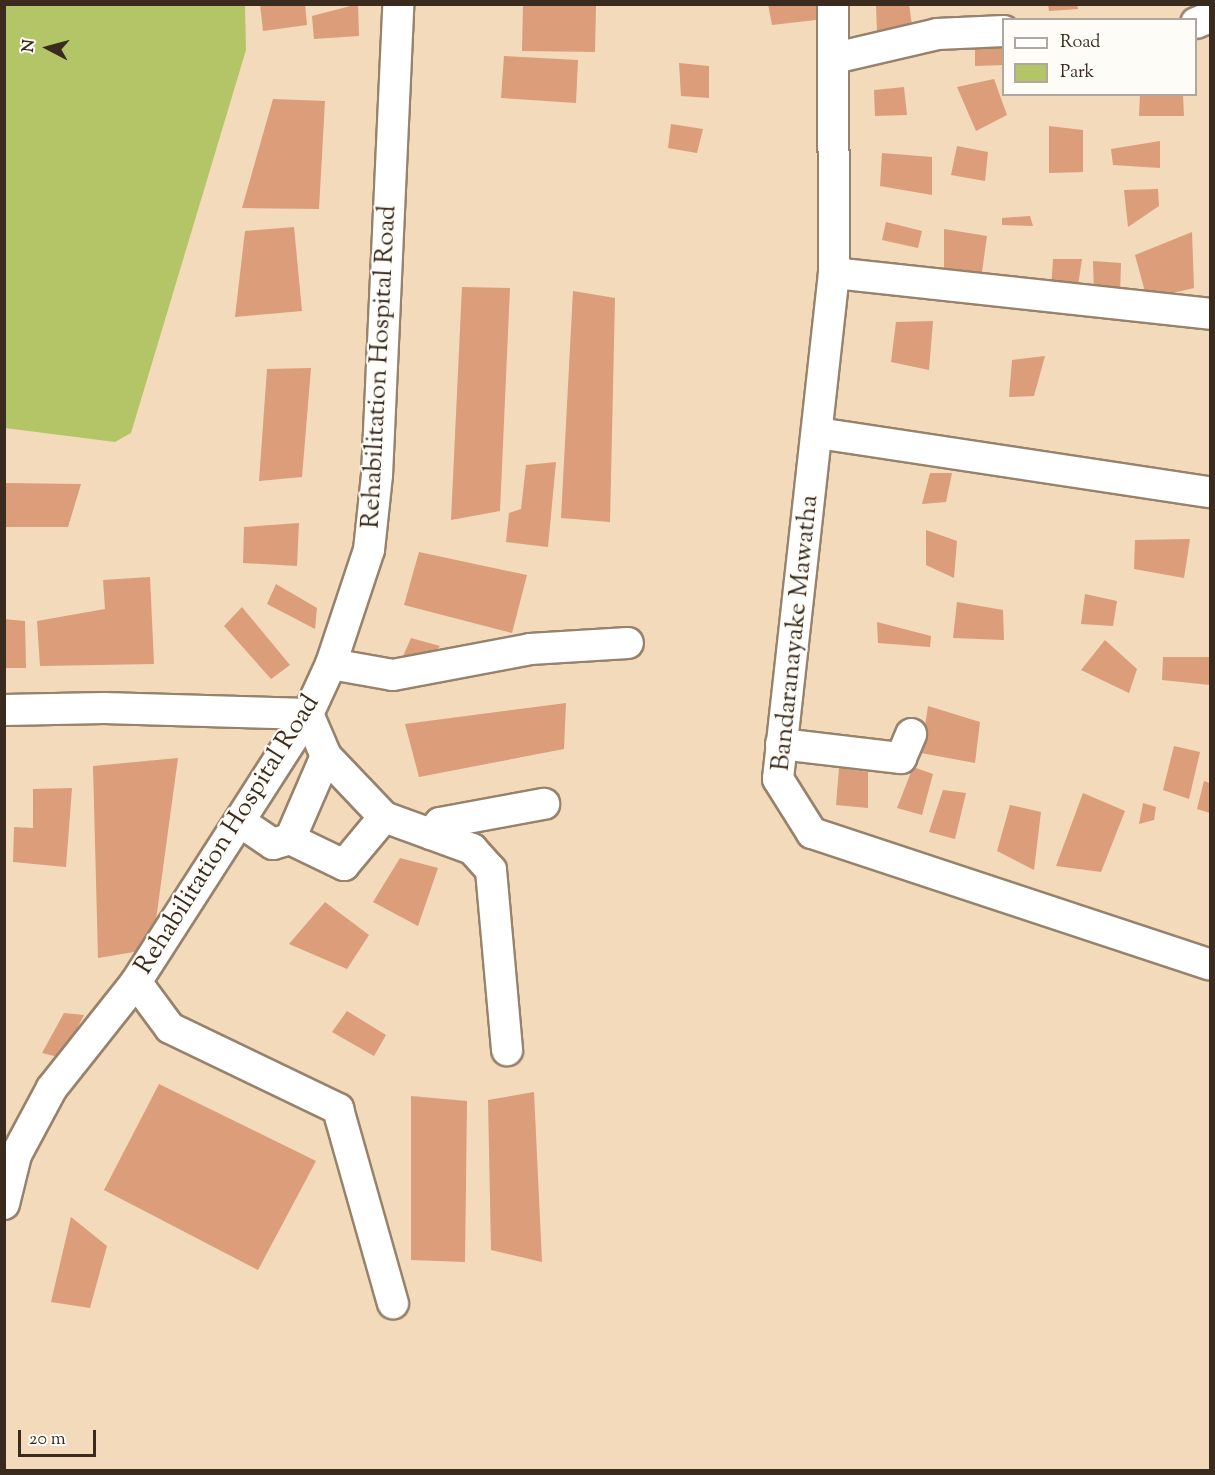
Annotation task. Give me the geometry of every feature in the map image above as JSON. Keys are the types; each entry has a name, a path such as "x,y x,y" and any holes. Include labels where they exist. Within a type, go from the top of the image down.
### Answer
{"street":[{"name":"Rehabilitation Hospital Road","path":"4,1204 16,1155 52,1088 136,982 308,714 331,664 369,550 377,475 398,4"},
{"name":"Bandaranayake Mawatha","path":"833,4 834,273 778,780 812,833 1210,965"},
{"path":"835,58 937,34 1002,32"},
{"path":"834,273 1210,314"},
{"path":"818,433 1210,492"},
{"path":"331,664 393,675 530,649 628,643"},
{"path":"4,710 104,708 308,714 326,756 384,817 472,849 491,870 507,1050"},
{"path":"781,744 901,758 911,734"},
{"path":"290,839 326,756"},
{"path":"431,834 440,823 544,804"},
{"path":"240,822 273,844 290,839 344,865 384,817"},
{"path":"136,982 170,1028 338,1109 393,1303"}],"green space":[{"path":"5,4 245,5 246,50 131,433 115,442 5,428"}],"building":[{"path":"260,4 305,4 307,25 263,31"},
{"path":"358,4 359,36 314,39 312,16"},
{"path":"523,4 596,4 595,52 522,51"},
{"path":"768,4 821,4 824,19 772,25"},
{"path":"876,4 909,4 913,33 877,32"},
{"path":"1048,4 1077,4 1078,9 1049,11"},
{"path":"975,41 1002,44 1002,65 975,66"},
{"path":"504,56 578,60 576,103 501,98"},
{"path":"679,63 709,66 709,98 681,96"},
{"path":"994,79 1007,115 976,131 957,87"},
{"path":"904,87 907,115 875,116 874,90"},
{"path":"1140,96 1183,96 1184,116 1139,116"},
{"path":"273,99 325,101 319,209 242,208"},
{"path":"671,124 703,129 697,153 668,148"},
{"path":"1049,126 1083,130 1083,172 1049,173"},
{"path":"1160,141 1160,168 1113,165 1111,149"},
{"path":"957,146 988,152 985,181 951,175"},
{"path":"882,153 932,157 932,195 880,186"},
{"path":"1158,189 1159,206 1128,227 1124,190"},
{"path":"1030,216 1033,226 1002,225 1002,218"},
{"path":"886,222 922,231 918,248 882,240"},
{"path":"294,227 302,311 235,317 245,231"},
{"path":"944,229 987,236 981,279 944,274"},
{"path":"1192,232 1194,288 1147,299 1135,255"},
{"path":"1053,259 1082,259 1077,292 1051,290"},
{"path":"1093,261 1121,263 1120,295 1094,295"},
{"path":"462,287 510,288 500,511 451,520"},
{"path":"573,291 615,298 610,522 561,518"},
{"path":"933,321 929,370 891,362 896,322"},
{"path":"1045,356 1034,396 1009,397 1012,360"},
{"path":"311,368 302,477 259,481 267,369"},
{"path":"556,462 548,547 506,542 509,513 521,509 526,465"},
{"path":"930,473 952,473 946,502 922,504"},
{"path":"4,483 81,484 68,527 4,527"},
{"path":"299,523 297,566 243,563 244,527"},
{"path":"926,530 957,541 954,578 926,565"},
{"path":"1190,539 1184,578 1134,569 1135,540"},
{"path":"419,552 527,575 512,633 404,605"},
{"path":"150,577 154,664 40,666 37,621 105,609 103,580"},
{"path":"276,584 317,608 315,629 267,604"},
{"path":"1085,594 1117,601 1113,626 1081,624"},
{"path":"957,602 1003,610 1004,640 953,638"},
{"path":"242,607 290,665 271,679 224,626"},
{"path":"4,619 25,621 26,668 4,668"},
{"path":"877,622 931,636 930,647 878,643"},
{"path":"411,638 440,646 429,660 401,661"},
{"path":"1105,640 1137,669 1129,693 1081,670"},
{"path":"1163,657 1210,657 1210,685 1162,680"},
{"path":"566,703 564,749 419,777 405,724"},
{"path":"928,706 980,722 975,763 921,753"},
{"path":"1174,746 1200,752 1189,799 1163,790"},
{"path":"178,758 152,949 98,958 93,766"},
{"path":"913,767 933,774 922,815 897,808"},
{"path":"839,768 868,772 868,808 836,805"},
{"path":"1204,781 1210,783 1210,813 1197,809"},
{"path":"72,788 66,867 13,862 14,827 33,828 33,789"},
{"path":"943,790 966,793 955,839 929,832"},
{"path":"1083,793 1125,811 1101,872 1056,866"},
{"path":"1143,803 1156,807 1154,820 1139,824"},
{"path":"1010,805 1041,812 1034,870 997,851"},
{"path":"400,858 438,868 418,926 373,902"},
{"path":"325,902 369,935 347,969 289,944"},
{"path":"347,1011 386,1035 374,1056 332,1032"},
{"path":"64,1013 84,1015 62,1058 42,1053"},
{"path":"159,1084 316,1161 258,1270 104,1190"},
{"path":"534,1092 542,1262 491,1250 488,1100"},
{"path":"411,1096 467,1101 465,1262 411,1260"},
{"path":"71,1217 107,1246 90,1308 51,1302"}]}
